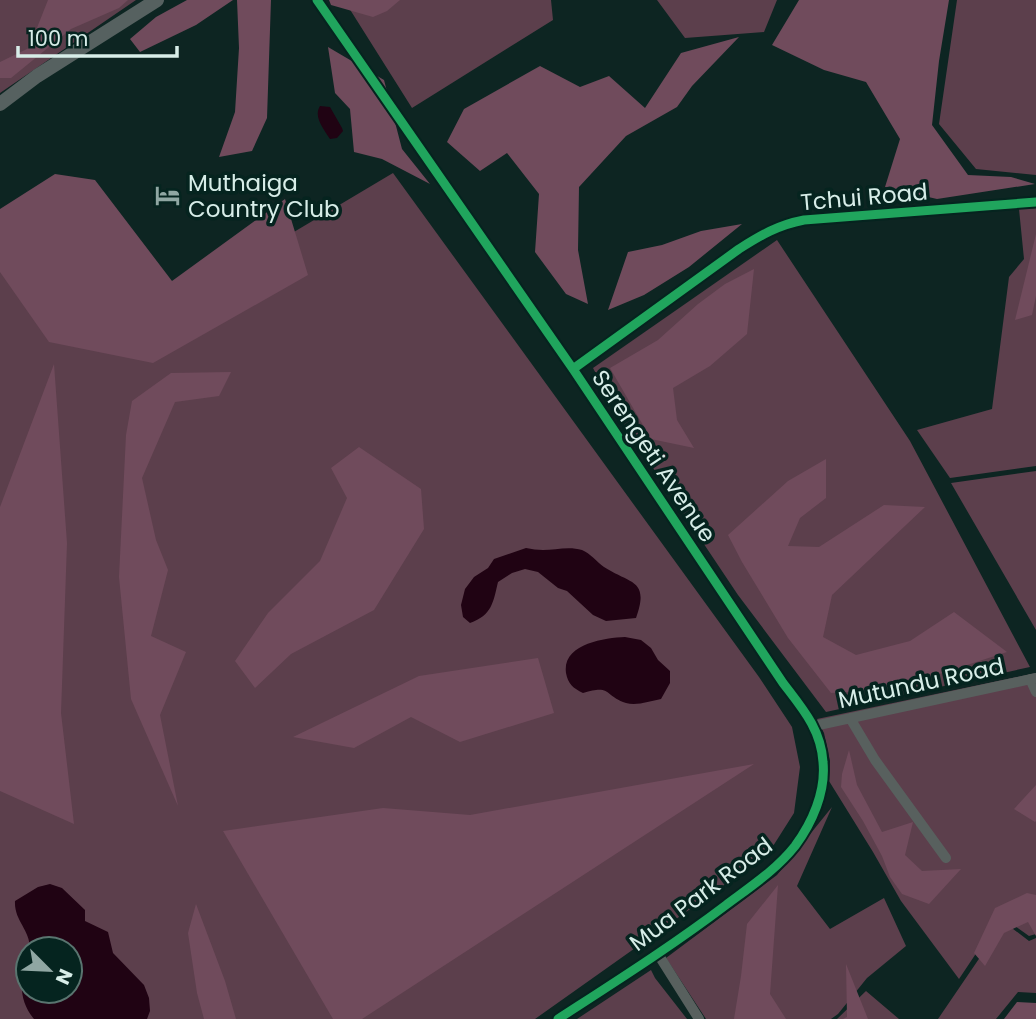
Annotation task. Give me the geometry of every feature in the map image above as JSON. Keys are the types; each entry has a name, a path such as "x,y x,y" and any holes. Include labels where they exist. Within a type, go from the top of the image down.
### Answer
{"main road":[{"path":"0,104 37,76 157,0"}],"street":[{"name":"Serengeti Avenue","path":"317,0 573,369 814,726"},
{"name":"Tchui Road","path":"573,369 739,249 785,224 1036,202"},
{"name":"Mutundu Road","path":"814,726 1033,679"},
{"path":"1033,679 1036,692"},
{"path":"850,718 875,760 946,858"},
{"name":"Mua Park Road","path":"558,1019 684,937 770,872 795,845 813,816 823,783 820,741 814,726"},
{"path":"657,954 699,1019"}],"shaded area":[{"path":"0,0 136,0 0,93"},
{"path":"48,0 128,0 119,8 71,29 11,78 0,78 0,62 29,48"},
{"path":"187,0 233,0 196,25 140,52 130,39 156,17"},
{"path":"237,0 271,0 267,118 252,151 219,157 235,112 239,48"},
{"path":"329,0 400,0 387,11 373,17 331,5"},
{"path":"344,0 551,0 553,20 412,108"},
{"path":"657,0 777,0 764,32 685,38"},
{"path":"799,0 949,0 932,125 968,175 1011,177 1035,184 937,199 885,187 900,139 866,82 824,70 772,45"},
{"path":"957,0 1036,0 1036,175 976,169 939,124"},
{"path":"739,37 692,86 677,107 626,136 579,187 578,250 588,304 566,294 535,252 539,194 507,153 480,171 447,142 464,109 540,66 580,87 609,76 645,108 681,53"},
{"path":"328,47 384,80 402,149 430,184 382,159 354,152 350,109 335,93"},
{"path":"320,106 330,107 342,128 343,131 337,138 330,139 320,123"},
{"path":"393,173 759,677 792,727 800,767 794,813 768,854 535,1019 0,1019 0,266 133,328"},
{"path":"55,174 95,180 172,281 285,199 308,275 153,363 49,342 0,272 0,209"},
{"path":"1036,208 1036,466 950,478 917,430 992,409 1009,277 1024,259 1019,209"},
{"path":"742,224 689,267 644,295 608,310 628,252 662,245 701,231"},
{"path":"1036,234 1036,296 1032,315 1015,320"},
{"path":"777,240 910,441 1030,667 826,712 738,595 617,414 593,368"},
{"path":"754,269 747,334 710,366 673,388 677,420 694,448 651,439 610,368 658,340 725,284"},
{"path":"54,364 67,543 61,713 74,824 0,791 0,507"},
{"path":"231,372 219,396 175,402 142,478 156,540 168,570 151,636 186,652 160,715 178,806 131,699 119,577 126,435 132,401 171,373"},
{"path":"359,447 421,489 424,529 374,610 291,654 255,688 235,661 268,613 320,561 347,498 331,468"},
{"path":"826,459 826,498 800,518 788,546 819,547 884,505 925,507 832,595 823,637 856,655 910,641 954,612 1007,652 893,689 831,693 788,638 728,535 788,481"},
{"path":"1036,471 1036,630 951,483"},
{"path":"526,548 572,548 585,551 604,567 629,580 639,589 641,596 636,618 606,621 593,615 567,591 558,588 538,572 525,569 498,582 493,602 487,612 470,623 463,617 461,605 465,589 494,559"},
{"path":"625,637 641,640 670,671 670,683 661,699 630,704 604,690 583,693 568,680 567,663 577,649 596,641"},
{"path":"538,658 554,713 460,742 411,717 354,748 293,737 419,676"},
{"path":"1036,673 1036,934 1029,936 1001,916 959,979 901,901 829,781 830,761 824,733 817,719"},
{"path":"849,750 857,785 882,832 913,822 905,855 922,871 961,869 929,904 902,894 890,877 863,821 841,787"},
{"path":"754,764 362,1019 333,1019 223,831 383,808 470,815"},
{"path":"1036,785 1036,821 1035,822 1014,809"},
{"path":"832,807 797,886 830,929 884,898 906,946 867,978 831,1019 706,1019 666,958 777,875"},
{"path":"50,884 62,888 85,910 85,921 108,932 113,953 144,985 149,998 150,1011 147,1019 34,1019 25,1005 84,1005 84,935 27,935 19,920 15,901 38,887"},
{"path":"778,885 770,994 786,1019 734,1019 747,924"},
{"path":"1027,893 1036,895 1036,936 1028,922 1004,933 985,966 974,953 995,908"},
{"path":"196,904 236,1019 204,1019 197,993 188,933"},
{"path":"1004,922 1029,941 1036,938 1036,993 1018,992 996,1019 938,1019"},
{"path":"846,964 868,1019 843,1019 847,1017"},
{"path":"651,970 687,1019 577,1019"},
{"path":"866,991 899,1019 837,1019"},
{"path":"1017,1002 1036,1003 1036,1019 1004,1019"}],"cycle path":[{"path":"317,0 573,369 803,710 819,739 823,762 820,796 812,817 788,855 706,920 558,1019"},
{"path":"573,369 739,249 786,225 804,220 1036,202"}],"place":[{"name":"Muthaiga Country Club","path":"168,196"}]}
